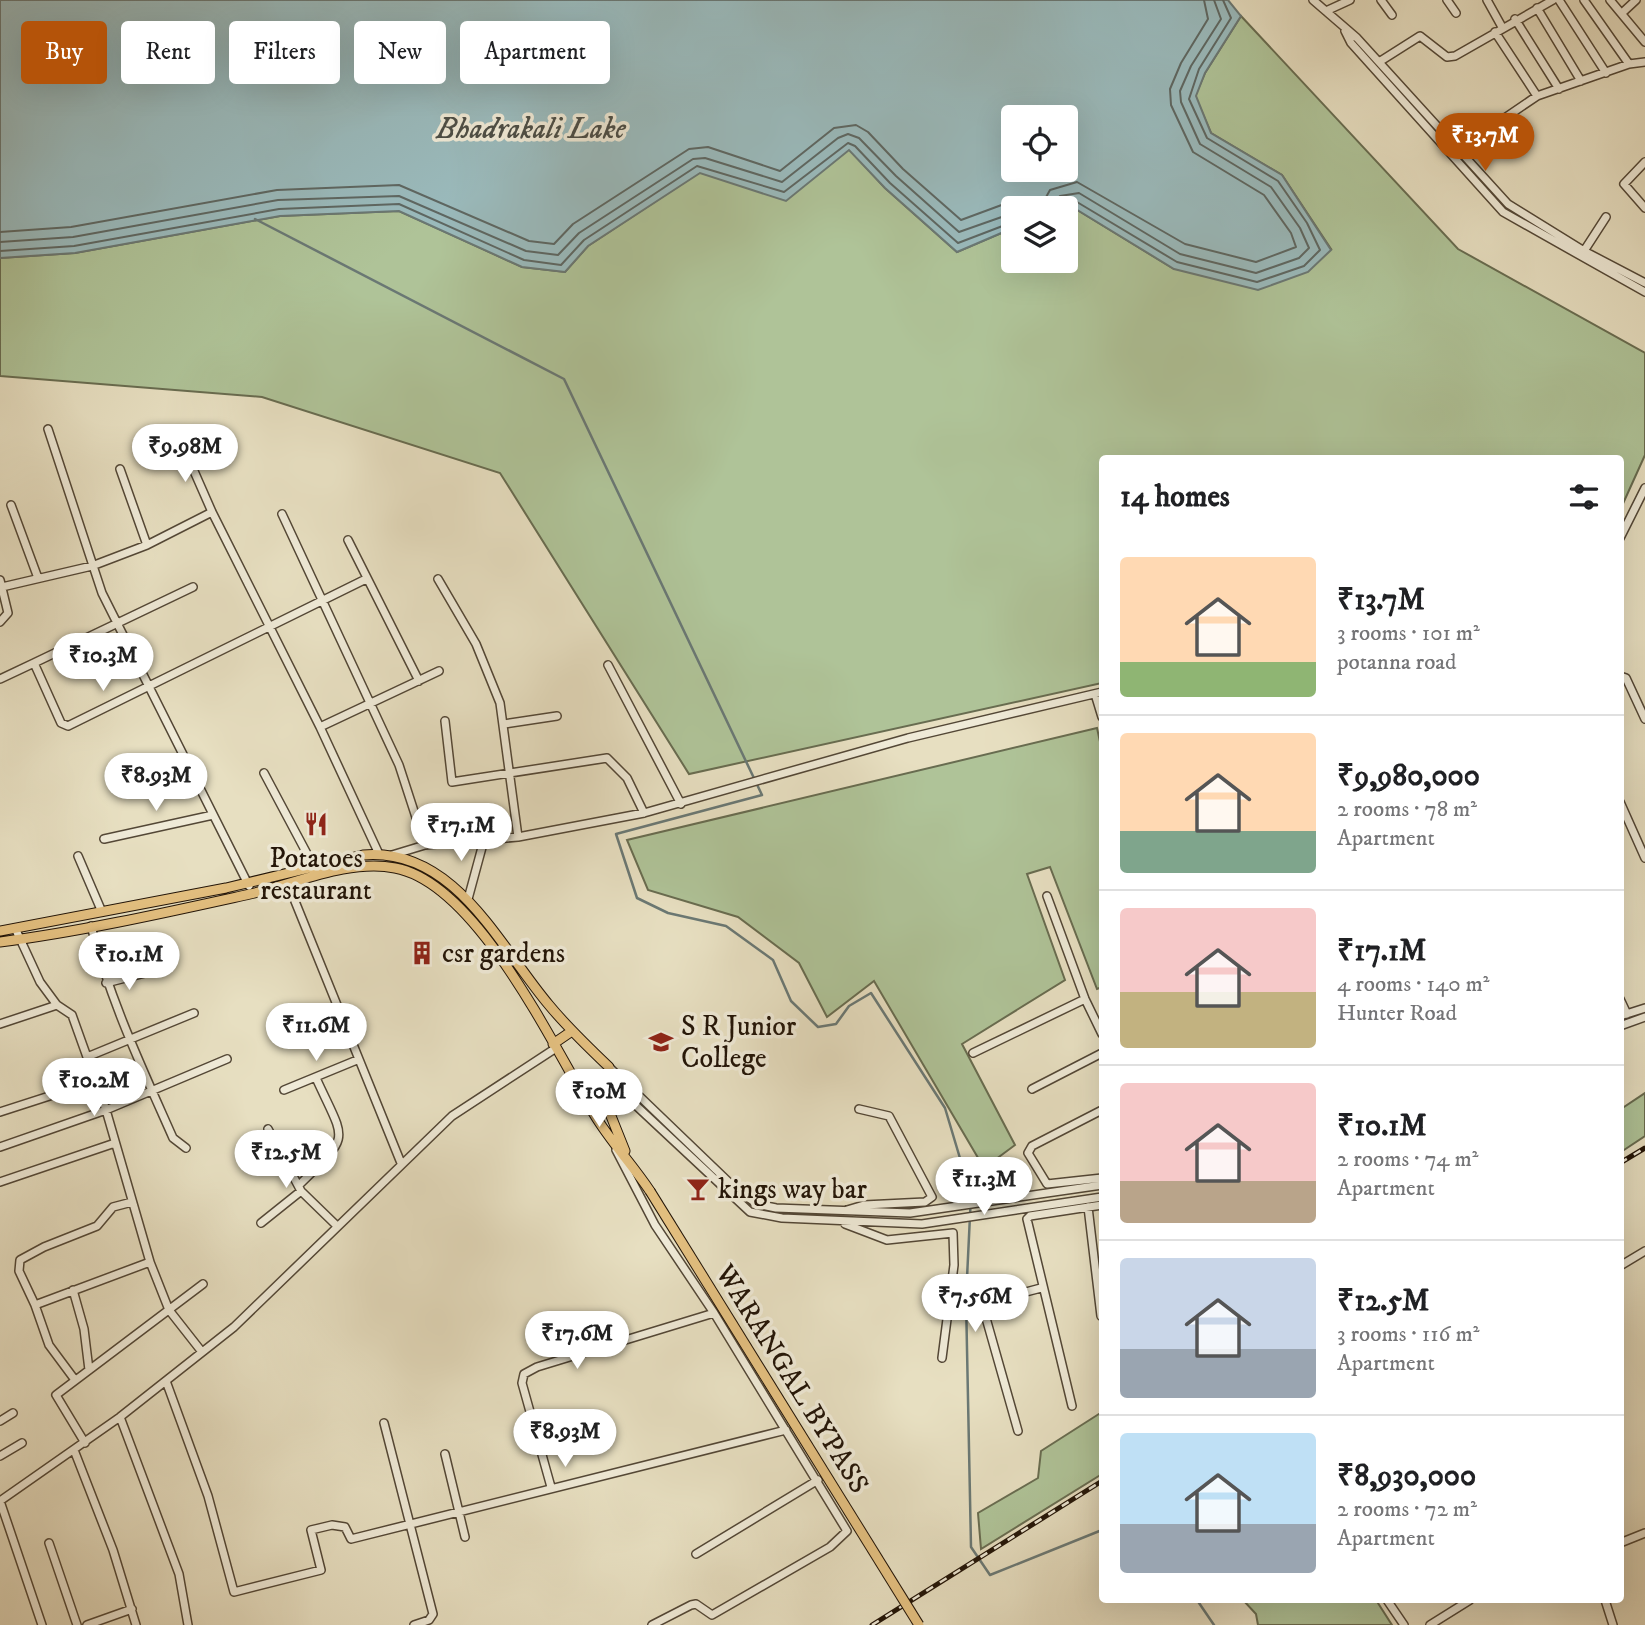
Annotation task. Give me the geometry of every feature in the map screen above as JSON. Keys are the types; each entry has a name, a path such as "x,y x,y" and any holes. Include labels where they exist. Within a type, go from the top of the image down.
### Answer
{"main road":[{"path":"0,931 246,882 313,865 379,854 392,855 442,879 468,900 572,1031 609,1067"},
{"name":"WARANGAL BYPASS","path":"0,942 252,893 339,871 380,866 396,868 421,877 469,915 555,1046 611,1140 626,1156 650,1191 919,1625"},
{"path":"555,1046 572,1031"},
{"name":"WARANGAL BYPASS","path":"609,1067 608,1094 611,1116 626,1156"}],"street":[{"path":"1313,0 1379,62 1457,150 1517,212 1584,251 1644,279"},
{"path":"1326,11 1350,0"},
{"path":"1381,0 1392,15"},
{"path":"1447,0 1456,13"},
{"path":"1487,0 1499,30 1537,96"},
{"path":"1379,62 1420,36 1447,57 1455,56 1516,19 1556,0 1606,73"},
{"path":"1584,0 1629,64"},
{"path":"1610,0 1645,42"},
{"path":"1622,13 1636,0"},
{"path":"1537,8 1581,81"},
{"path":"1516,19 1559,89"},
{"path":"1344,27 1351,43 1450,156 1513,219 1645,292"},
{"path":"1450,156 1537,96 1629,64 1645,62"},
{"path":"1644,164 1624,184 1625,190 1645,208"},
{"path":"1584,251 1606,217"},
{"path":"48,429 92,566 116,622 252,893"},
{"path":"183,446 212,512 320,727 379,854"},
{"path":"120,468 148,545"},
{"path":"1624,530 1645,488"},
{"path":"10,505 38,578"},
{"path":"0,622 8,613 1,583 92,566 148,545 212,512"},
{"path":"282,514 399,765 425,845"},
{"path":"348,540 419,681"},
{"path":"34,663 64,725 264,631 270,625 366,579"},
{"path":"438,579 476,644 500,703 518,837"},
{"path":"0,679 193,587"},
{"path":"608,665 681,804"},
{"path":"320,727 439,671"},
{"path":"1624,677 1642,705 1645,719"},
{"path":"392,855 425,845 518,837 644,813 908,738 1099,693"},
{"path":"504,724 558,716"},
{"path":"445,721 453,782 607,758 627,778 644,813"},
{"path":"264,773 313,865"},
{"path":"1624,811 1645,858"},
{"path":"104,839 213,815"},
{"path":"468,900 484,840"},
{"path":"78,856 102,912"},
{"path":"288,884 357,1060 401,1163"},
{"path":"1047,896 1099,1027"},
{"path":"92,926 106,983 129,1038 173,1138 186,1148"},
{"path":"15,928 40,982 57,1005 72,1015 106,1110 150,1262 169,1310 202,1352"},
{"path":"106,983 145,973"},
{"path":"974,1053 1086,999"},
{"path":"0,1024 57,1005"},
{"path":"1624,1015 1645,1008"},
{"path":"87,1057 194,1013"},
{"path":"1624,1025 1645,1017"},
{"path":"42,1625 0,1501 120,1417 234,1327 336,1224 452,1116 555,1046"},
{"path":"1032,1089 1099,1055"},
{"path":"0,1147 106,1110 227,1059"},
{"path":"284,1090 357,1060"},
{"path":"609,1067 750,1200 776,1208 843,1212 932,1211 1099,1185"},
{"path":"261,1223 300,1188 338,1147 341,1134 316,1078"},
{"path":"0,1112 96,1081"},
{"path":"581,1091 629,1099 750,1212 782,1218 841,1222 934,1223 1099,1197"},
{"path":"843,1212 864,1205 922,1203 932,1197 889,1116 859,1109"},
{"path":"1099,1112 1032,1146 1028,1153 1047,1184 1099,1178"},
{"path":"268,1129 300,1188 336,1224"},
{"path":"611,1140 655,1225 714,1313 846,1528 846,1535 842,1540 712,1615 696,1604 652,1625"},
{"path":"0,1182 115,1143"},
{"path":"75,1380 48,1345 35,1306 19,1272 20,1260 44,1247 97,1226 113,1207 132,1202"},
{"path":"1072,1406 1041,1288 1027,1219 1030,1216 1099,1205"},
{"path":"1088,1207 1099,1299"},
{"path":"841,1222 887,1240 953,1233 954,1265 942,1358"},
{"path":"1624,1264 1645,1251"},
{"path":"35,1306 150,1262"},
{"path":"85,1443 56,1395 203,1284"},
{"path":"1018,1431 984,1311 992,1301 1041,1288"},
{"path":"73,1290 84,1329 89,1370"},
{"path":"551,1487 522,1382 524,1374 714,1313"},
{"path":"166,1381 208,1496 216,1534 234,1592 321,1570 311,1530 332,1525 345,1527 351,1539 786,1430"},
{"path":"0,1421 13,1413"},
{"path":"120,1417 179,1574 188,1625"},
{"path":"384,1423 433,1614 429,1620 415,1625"},
{"path":"0,1456 22,1443"},
{"path":"74,1450 136,1625"},
{"path":"445,1454 465,1537"},
{"path":"696,1554 818,1480"},
{"path":"1624,1541 1645,1533"},
{"path":"49,1543 77,1625"},
{"path":"1389,1603 1404,1625"},
{"path":"1430,1625 1465,1603"},
{"path":"1606,1603 1613,1625"},
{"path":"87,1625 132,1609"}],"green space":[{"path":"1241,16 1458,249 1645,353 1645,455 1624,501 1624,455 1099,455 1099,684 689,774 500,473 262,397 0,376 0,258 75,253 280,216 399,211 522,267 565,272 588,246 700,172 786,200 849,149 885,188 957,252 1001,233 1001,273 1078,273 1078,210 1174,269 1331,249 1282,175 1211,133 1195,96 1205,73"},
{"path":"1097,728 1099,988 1097,989 1050,867 1027,874 1065,980 962,1044 1015,1145 984,1168 874,981 827,1017 799,963 738,917 648,890 627,840"},
{"path":"1645,1093 1645,1136 1624,1150 1624,1107"},
{"path":"1099,1414 1099,1476 981,1549 978,1513 1038,1478 1041,1451"},
{"path":"1246,1603 1378,1603 1392,1625 1258,1625 1256,1614"}],"water":[{"name":"Bhadrakali Lake","path":"0,0 1228,0 1241,16 1205,73 1196,96 1211,133 1282,175 1331,250 1308,272 1258,290 1174,269 1078,210 1078,196 1001,196 1001,233 957,252 885,188 849,150 786,201 700,173 588,246 565,272 522,267 399,211 280,216 75,253 0,258"}],"waterway":[{"path":"255,219 564,379 762,795 616,834 637,898 668,913 726,926 773,960 791,1001 818,1027 836,1024 849,1006 871,993 945,1108 971,1195 966,1299 971,1547 990,1575 1099,1531"},
{"path":"1199,1603 1214,1625"}],"railway":[{"path":"1624,1161 1645,1148"},
{"path":"872,1625 1099,1483"}],"place":[{"name":"Potatoes restaurant","path":"316,824"},
{"name":"csr gardens","path":"422,953"},
{"name":"S R Junior College","path":"661,1042"},
{"name":"kings way bar","path":"698,1189"}]}
